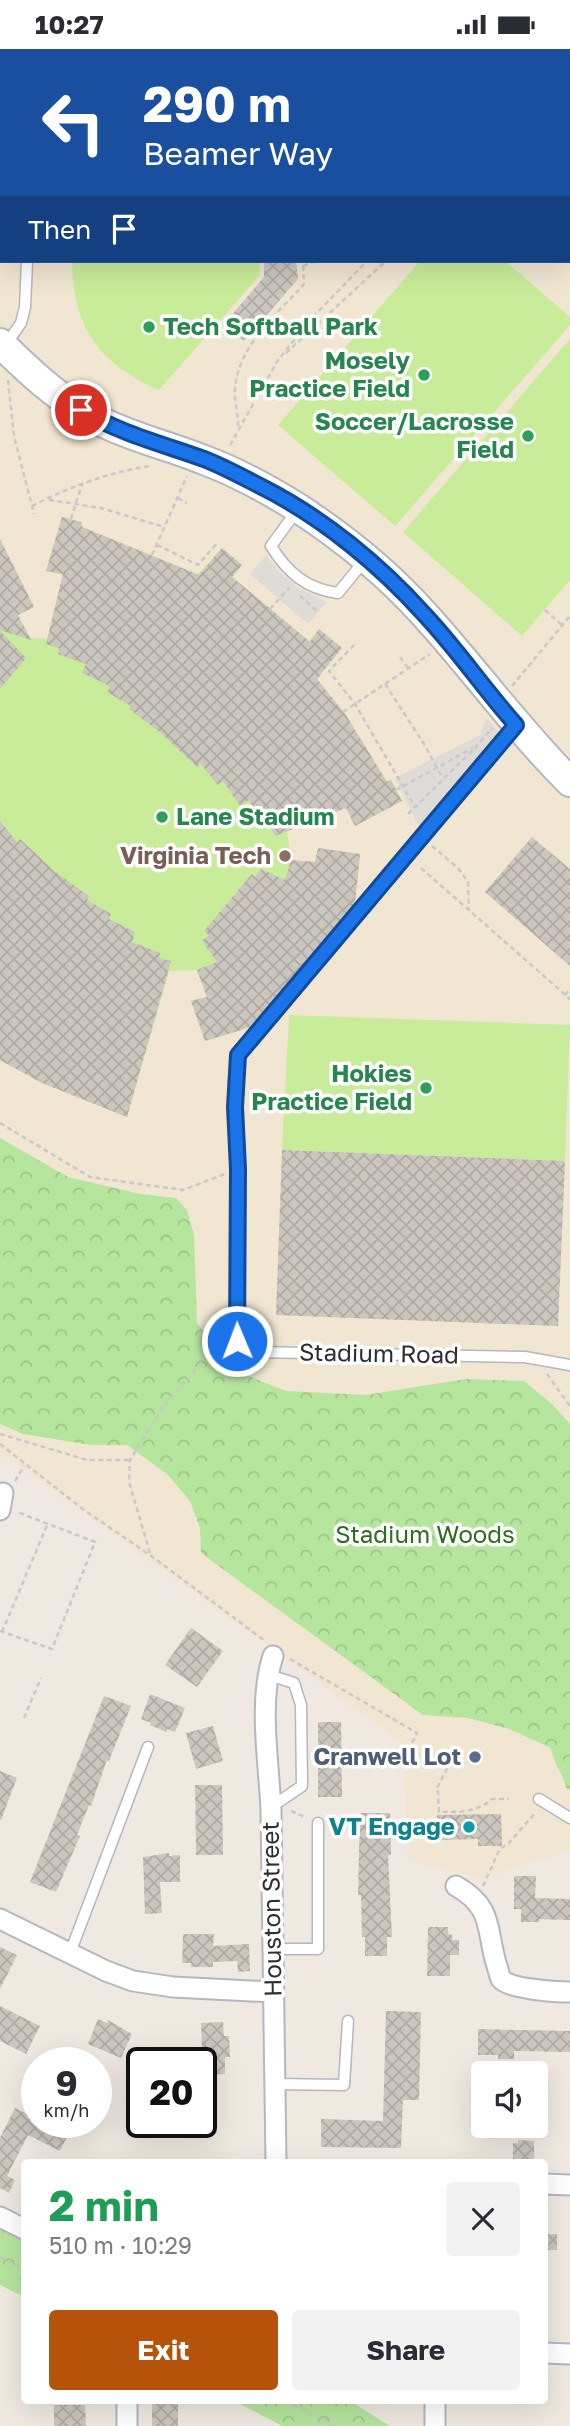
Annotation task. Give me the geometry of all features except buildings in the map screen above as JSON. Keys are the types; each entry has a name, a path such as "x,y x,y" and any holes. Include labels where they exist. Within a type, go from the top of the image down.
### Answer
{"main road":[{"path":"1,347 50,388 100,421 149,442 207,460 268,490 298,508 366,559 395,583 425,615 505,725 570,782"}],"street":[{"name":"Houston Street","path":"275,1651 269,1675 266,1713 271,1807 276,2159"},
{"path":"456,1886 478,1902 488,1920 489,1940 501,1979 509,1984 570,1992"},
{"path":"0,1919 106,1971 133,1981 173,1987 273,1992"},
{"path":"548,2184 570,2185"},
{"path":"0,2217 21,2228"},
{"path":"548,2353 570,2354"},
{"path":"127,2404 127,2426"},
{"path":"435,2404 435,2426"}],"lane":[{"path":"1,347 20,323 25,307 27,263"},
{"path":"298,508 271,545 281,562 298,578 325,591 338,593 366,559"},
{"name":"Stadium Road","path":"505,725 421,837 238,1055 235,1107 238,1169 237,1341 248,1352 525,1357 570,1365"},
{"path":"269,1675 289,1680 297,1688 301,1705 302,1786 271,1807"},
{"path":"70,1953 148,1747"},
{"path":"539,1799 570,1818"},
{"path":"273,1949 318,1949 318,1823"},
{"path":"275,2084 344,2085 348,2021"}],"path":[{"path":"238,429 235,390 240,363 249,346 304,284 303,266 311,263"},
{"path":"227,451 278,360 312,318 365,263"},
{"path":"278,360 384,263"},
{"path":"7,377 14,436 34,514"},
{"path":"32,506 106,475 155,465"},
{"path":"152,555 190,469"},
{"path":"71,519 82,484"},
{"path":"177,498 187,503"},
{"path":"45,500 101,507 164,527"},
{"path":"157,545 198,565 218,543"},
{"path":"270,609 293,583"},
{"path":"545,610 562,625"},
{"path":"509,689 570,616"},
{"path":"354,645 329,671 355,704 415,807"},
{"path":"343,712 436,650"},
{"path":"400,657 408,668"},
{"path":"384,684 424,744 443,779"},
{"path":"408,814 476,747 505,725"},
{"path":"396,790 476,747"},
{"path":"421,837 458,868 468,882 469,911"},
{"path":"421,868 570,999"},
{"path":"565,995 570,989"},
{"path":"0,1123 90,1177 183,1190 238,1169"},
{"path":"150,1555 129,1482 130,1460 163,1407 237,1323"},
{"path":"525,1357 545,1371 570,1406"},
{"path":"0,1434 87,1460 130,1460"},
{"path":"0,1444 84,1510 150,1555 275,1651 418,1733 408,1751"},
{"path":"25,1465 4,1499 21,1512 95,1542 52,1650 1,1631 48,1523"},
{"path":"24,1718 41,1678"},
{"path":"455,1753 436,1790 439,1811 461,1812 481,1808 492,1799 509,1799"},
{"path":"485,1879 500,1848 507,1845 536,1810"},
{"path":"0,2257 21,2268"},
{"path":"292,2404 335,2426"}],"shaded area":[{"name":"Virginia Tech","path":"0,263 570,263 570,1850 481,1879 408,1860 404,1744 0,1452"},
{"path":"266,555 280,573 299,588 327,602 308,624 250,574"},
{"path":"486,718 499,733 419,827 395,778 480,735"}],"green space":[{"name":"Tech Softball Park","path":"72,263 259,263 260,275 159,390 120,368 93,341 77,306"},
{"name":"Mosely Practice Field","path":"418,263 507,263 570,317 570,325 395,526 278,425"},
{"name":"Soccer/Lacrosse Field","path":"570,339 570,580 522,636 403,532"},
{"name":"Lane Stadium","path":"62,517 81,522 82,527 198,574 222,548 242,565 232,577 309,641 319,629 342,648 317,679 387,781 391,780 402,801 346,808 287,831 291,860 315,862 318,848 360,854 355,903 251,1027 205,1041 191,1001 207,997 197,970 169,971 127,1117 42,1083 0,1060 0,539 34,607 18,615 30,638 47,639 63,575 46,571"},
{"name":"Hokies Practice Field","path":"289,1015 570,1025 565,1161 282,1150"},
{"name":"Stadium Woods","path":"0,1138 68,1177 140,1194 176,1198 187,1210 194,1235 197,1323 226,1361 246,1375 286,1391 366,1395 466,1379 524,1381 552,1404 570,1424 570,1790 566,1788 551,1748 509,1729 468,1718 423,1715 201,1553 200,1528 190,1501 167,1474 127,1445 91,1445 23,1434 0,1424"},
{"path":"0,2226 21,2236 21,2296 0,2285"},
{"path":"241,2404 355,2404 390,2426 282,2426"}],"place":[{"name":"Tech Softball Park","path":"149,327"},
{"name":"Mosely Practice Field","path":"424,375"},
{"name":"Soccer/Lacrosse Field","path":"528,436"},
{"name":"Lane Stadium","path":"162,817"},
{"name":"Virginia Tech","path":"285,856"},
{"name":"Hokies Practice Field","path":"426,1088"},
{"name":"Cranwell Lot","path":"475,1757"},
{"name":"VT Engage","path":"469,1827"}],"route":[{"path":"81,410 149,442 207,460 268,490 320,523 395,583 516,725 238,1055 235,1107 238,1169 237,1341"}]}
